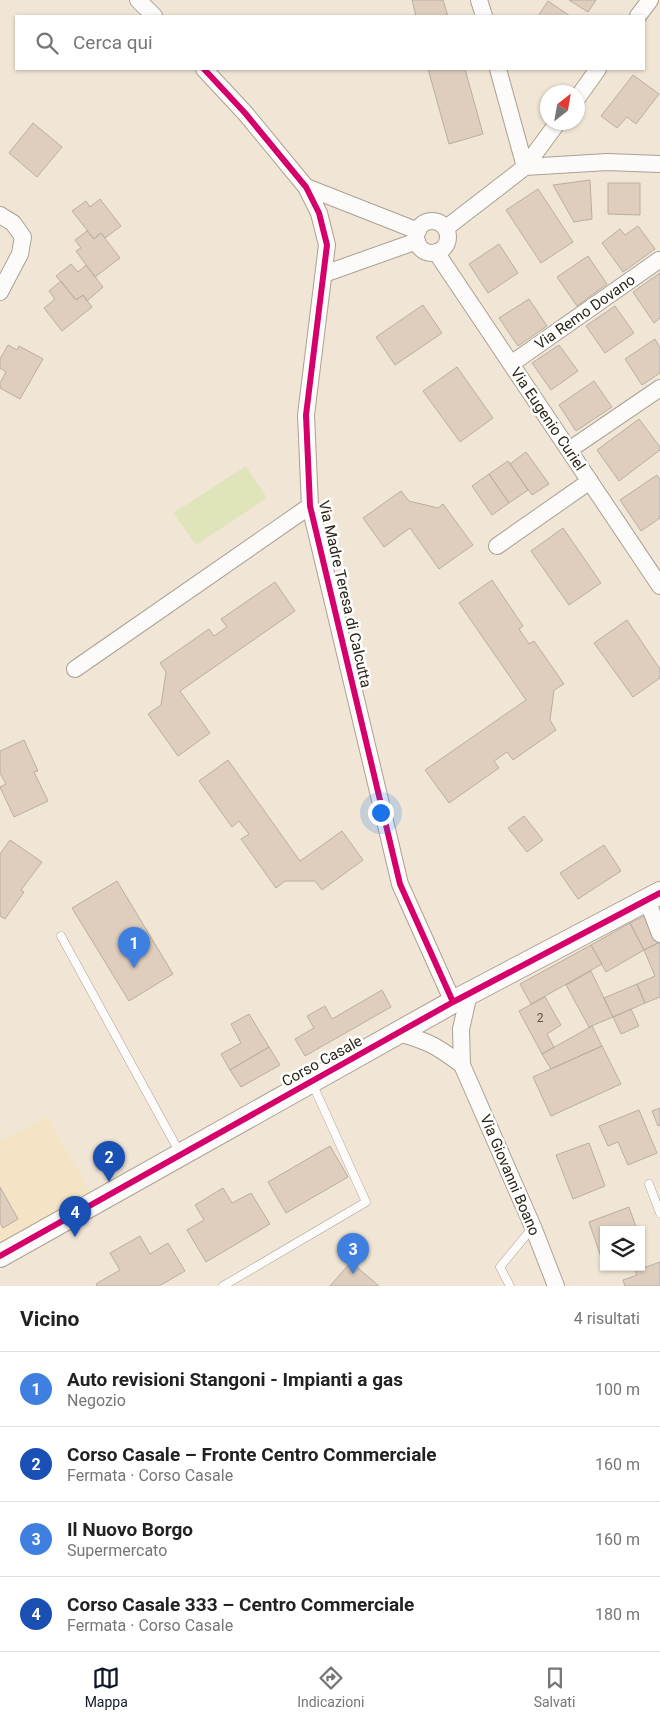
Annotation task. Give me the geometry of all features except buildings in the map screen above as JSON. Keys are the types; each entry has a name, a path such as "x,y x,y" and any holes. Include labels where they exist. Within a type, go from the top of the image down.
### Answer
{"street":[{"path":"138,0 153,15"},
{"path":"480,0 484,15"},
{"path":"639,15 650,0"},
{"name":"Via Madre Teresa di Calcutta","path":"205,70 245,113 306,187 319,213 327,245 306,415 310,506 400,884 461,998"},
{"path":"498,70 525,167"},
{"path":"585,87 597,70"},
{"path":"446,228 525,167 552,130"},
{"path":"525,167 607,162 660,164"},
{"path":"306,187 417,236 422,249 431,253 445,247 448,233 446,228 433,221 424,224 417,236 324,274"},
{"path":"0,215 13,223 23,237 20,254 0,292"},
{"name":"Via Eugenio Curiel","path":"436,252 660,586"},
{"name":"Via Remo Dovano","path":"511,364 659,260"},
{"path":"569,450 660,388"},
{"path":"497,546 590,481"},
{"path":"75,669 310,506"},
{"path":"654,897 660,934"},
{"name":"Corso Casale","path":"0,1256 461,998 654,897"},
{"name":"Via Giovanni Boano","path":"461,998 462,1065 556,1286"},
{"name":"Via Giovanni Boano","path":"398,1033 424,1040 439,1047 462,1065"}],"lane":[{"path":"61,936 181,1155"},
{"path":"224,1286 366,1202 312,1081"},
{"path":"649,1184 660,1213"},
{"path":"510,1286 500,1267 532,1227"}],"shaded area":[{"path":"47,1117 91,1193 0,1246 0,1141"}],"green space":[{"path":"246,466 267,498 196,545 173,513"}],"cycle path":[{"path":"205,70 245,113 306,187 319,213 327,245 306,415 310,506 400,884 453,1002"},
{"path":"0,1256 453,1002 660,893"}],"place":[{"name":"Auto revisioni Stangoni - Impianti a gas","path":"134,968"},
{"name":"Corso Casale – Fronte Centro Commerciale","path":"109,1182"},
{"name":"Corso Casale 333 – Centro Commerciale","path":"75,1237"},
{"name":"Il Nuovo Borgo","path":"353,1274"}]}
